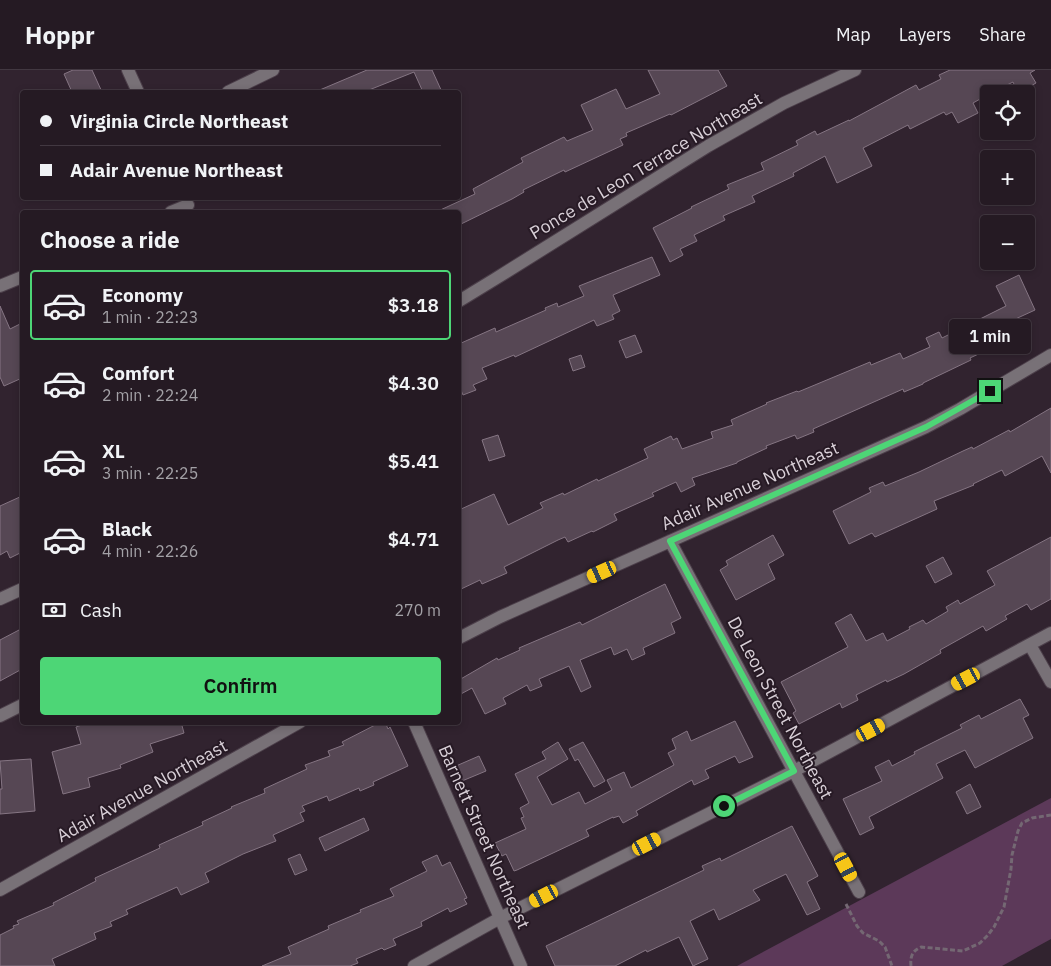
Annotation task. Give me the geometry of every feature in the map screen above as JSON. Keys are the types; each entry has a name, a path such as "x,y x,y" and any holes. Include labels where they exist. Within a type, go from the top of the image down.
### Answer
{"street":[{"path":"128,70 137,90"},
{"path":"232,90 273,70"},
{"name":"Ponce de Leon Terrace Northeast","path":"461,300 708,146 784,103 855,70"},
{"path":"176,210 188,205"},
{"path":"0,286 20,277"},
{"name":"Adair Avenue Northeast","path":"461,637 500,617 926,427 1051,356"},
{"name":"De Leon Street Northeast","path":"670,541 859,892"},
{"path":"0,599 20,590"},
{"path":"414,966 500,918 794,771 1051,633"},
{"path":"1030,644 1051,682"},
{"path":"0,716 20,705"},
{"name":"Adair Avenue Northeast","path":"0,890 295,725"},
{"name":"Barnett Street Northeast","path":"415,725 521,966"}],"path":[{"path":"911,966 912,955 915,950 921,947 963,951 980,943 988,935 1004,906 1012,855 1022,823 1032,818 1051,815"},
{"path":"846,904 857,926 863,933 879,941 885,947 892,966"}],"shaded area":[{"path":"1051,798 1051,939 1002,966 737,966"}],"building":[{"path":"73,70 92,70 101,90 71,90 64,74"},
{"path":"367,70 432,70 441,90 422,90 414,72 369,90 320,90"},
{"path":"648,70 718,70 727,86 671,115 626,133 627,136 620,139 623,145 565,172 564,170 523,190 524,192 512,199 461,224 461,210 440,210 475,194 473,189 523,162 521,158 564,137 567,141 593,130 581,105 616,89 626,109 660,94"},
{"path":"950,70 1035,70 1030,73 1036,83 1032,85 1014,85 1013,82 1007,85 980,85 980,99 973,103 978,113 958,123 952,112 946,115 944,112 910,129 908,125 863,148 872,166 837,183 825,156 793,173 794,176 752,196 755,202 723,216 725,220 694,235 697,241 680,249 683,255 670,262 653,228 729,189 727,185 764,170 761,163 798,145 796,141 815,131 817,135 849,121 916,85 919,90 941,79 939,75"},
{"path":"652,257 660,275 613,295 620,311 612,315 614,319 597,326 594,320 515,357 514,355 482,368 487,379 473,385 476,390 463,395 461,390 461,343 495,328 496,332 546,310 545,308 557,303 558,307 584,296 579,286"},
{"path":"1019,275 1035,310 998,327 1004,342 923,384 904,392 903,389 813,429 814,432 797,439 795,435 766,446 767,448 737,463 692,478 695,485 681,492 676,482 652,493 654,496 614,514 617,520 593,532 568,542 565,537 558,540 504,567 507,573 482,584 480,580 461,589 461,509 494,494 508,525 543,508 540,503 563,493 564,495 597,479 598,481 648,458 644,449 671,436 673,440 677,438 682,449 713,438 711,432 733,425 731,420 766,403 798,392 870,362 871,365 900,353 903,359 930,347 926,338 939,332 942,338 1006,306 996,286"},
{"path":"0,306 10,329 20,324 20,379 4,386 0,377"},
{"path":"635,335 642,352 626,358 619,341"},
{"path":"581,355 585,367 573,371 569,359"},
{"path":"1051,408 1051,473 1042,456 1005,476 1002,470 974,485 934,501 937,509 875,537 872,533 849,544 833,511 871,492 869,488 883,482 885,486 972,447 973,449 1009,430 1010,432"},
{"path":"498,435 505,456 489,461 482,440"},
{"path":"20,497 20,553 10,558 7,551 0,555 0,506"},
{"path":"773,535 784,555 768,564 775,579 736,600 720,570 728,565 726,561"},
{"path":"1051,537 1051,599 1031,610 1027,604 1005,616 1007,619 986,631 983,626 940,650 941,653 904,674 887,682 886,680 856,695 858,700 842,708 840,703 799,724 793,713 796,711 781,682 848,647 835,623 851,614 866,641 883,633 887,641 923,620 926,624 948,611 946,607 958,600 960,604 995,585 987,571"},
{"path":"943,557 952,574 935,583 926,566"},
{"path":"665,584 681,618 671,623 675,633 643,648 645,654 632,660 627,649 614,655 611,647 580,660 591,687 581,692 569,666 539,679 542,686 530,691 527,685 503,698 506,704 485,714 472,688 461,694 461,679 497,658 498,660 520,650 519,648 580,622 582,625"},
{"path":"19,630 20,670 0,681 0,640"},
{"path":"1020,699 1029,715 1023,718 1033,738 975,768 965,750 936,764 943,778 869,817 874,828 860,835 843,799 882,781 875,767 889,760 892,766 915,754 914,752 962,728 960,725 979,715 981,719"},
{"path":"735,721 753,757 739,763 735,756 705,770 709,778 694,785 692,780 636,811 638,815 623,823 619,816 613,817 586,830 589,836 517,870 514,871 506,854 502,856 495,843 526,829 521,818 524,817 520,808 529,803 515,774 546,759 542,752 558,742 568,759 537,777 552,805 579,792 585,804 612,790 607,780 624,772 631,788 674,765 668,753 676,749 672,739 687,731 691,741"},
{"path":"82,725 182,725 184,733 150,744 153,752 120,765 121,768 88,778 90,787 63,794 52,752 81,744 76,727"},
{"path":"375,725 386,725 388,729 390,727 408,766 373,782 374,785 360,791 359,788 329,801 327,796 302,806 305,811 300,813 304,821 273,835 276,841 243,854 205,873 209,882 181,895 177,887 126,910 128,914 110,922 112,926 94,933 96,939 52,959 55,966 0,966 0,935 19,924 17,921 54,905 53,903 96,881 95,878 160,848 159,845 203,825 202,822 231,807 265,793 264,789 307,769 305,765 330,756 328,751 344,745 342,742"},
{"path":"583,742 605,781 594,787 578,759 575,761 569,749"},
{"path":"479,756 486,771 462,781 456,766"},
{"path":"31,759 35,811 0,814 0,789 2,789 0,761"},
{"path":"970,784 981,807 967,814 956,792"},
{"path":"364,818 369,830 325,851 319,838"},
{"path":"792,826 818,876 807,882 820,909 807,915 786,874 753,890 760,900 719,920 714,909 690,921 708,959 693,966 679,937 647,952 646,950 615,966 555,966 546,946 704,870 702,866 720,858 721,861"},
{"path":"300,854 307,870 295,875 288,859"},
{"path":"437,855 442,866 450,862 467,898 464,899 467,904 450,912 448,908 421,922 422,926 393,939 396,945 384,950 382,948 356,959 358,963 350,966 262,966 291,954 288,947 329,929 328,926 361,912 360,910 394,896 390,889 427,871 422,862"}],"route":[{"path":"724,806 794,771 670,541 926,427 990,391"}]}
